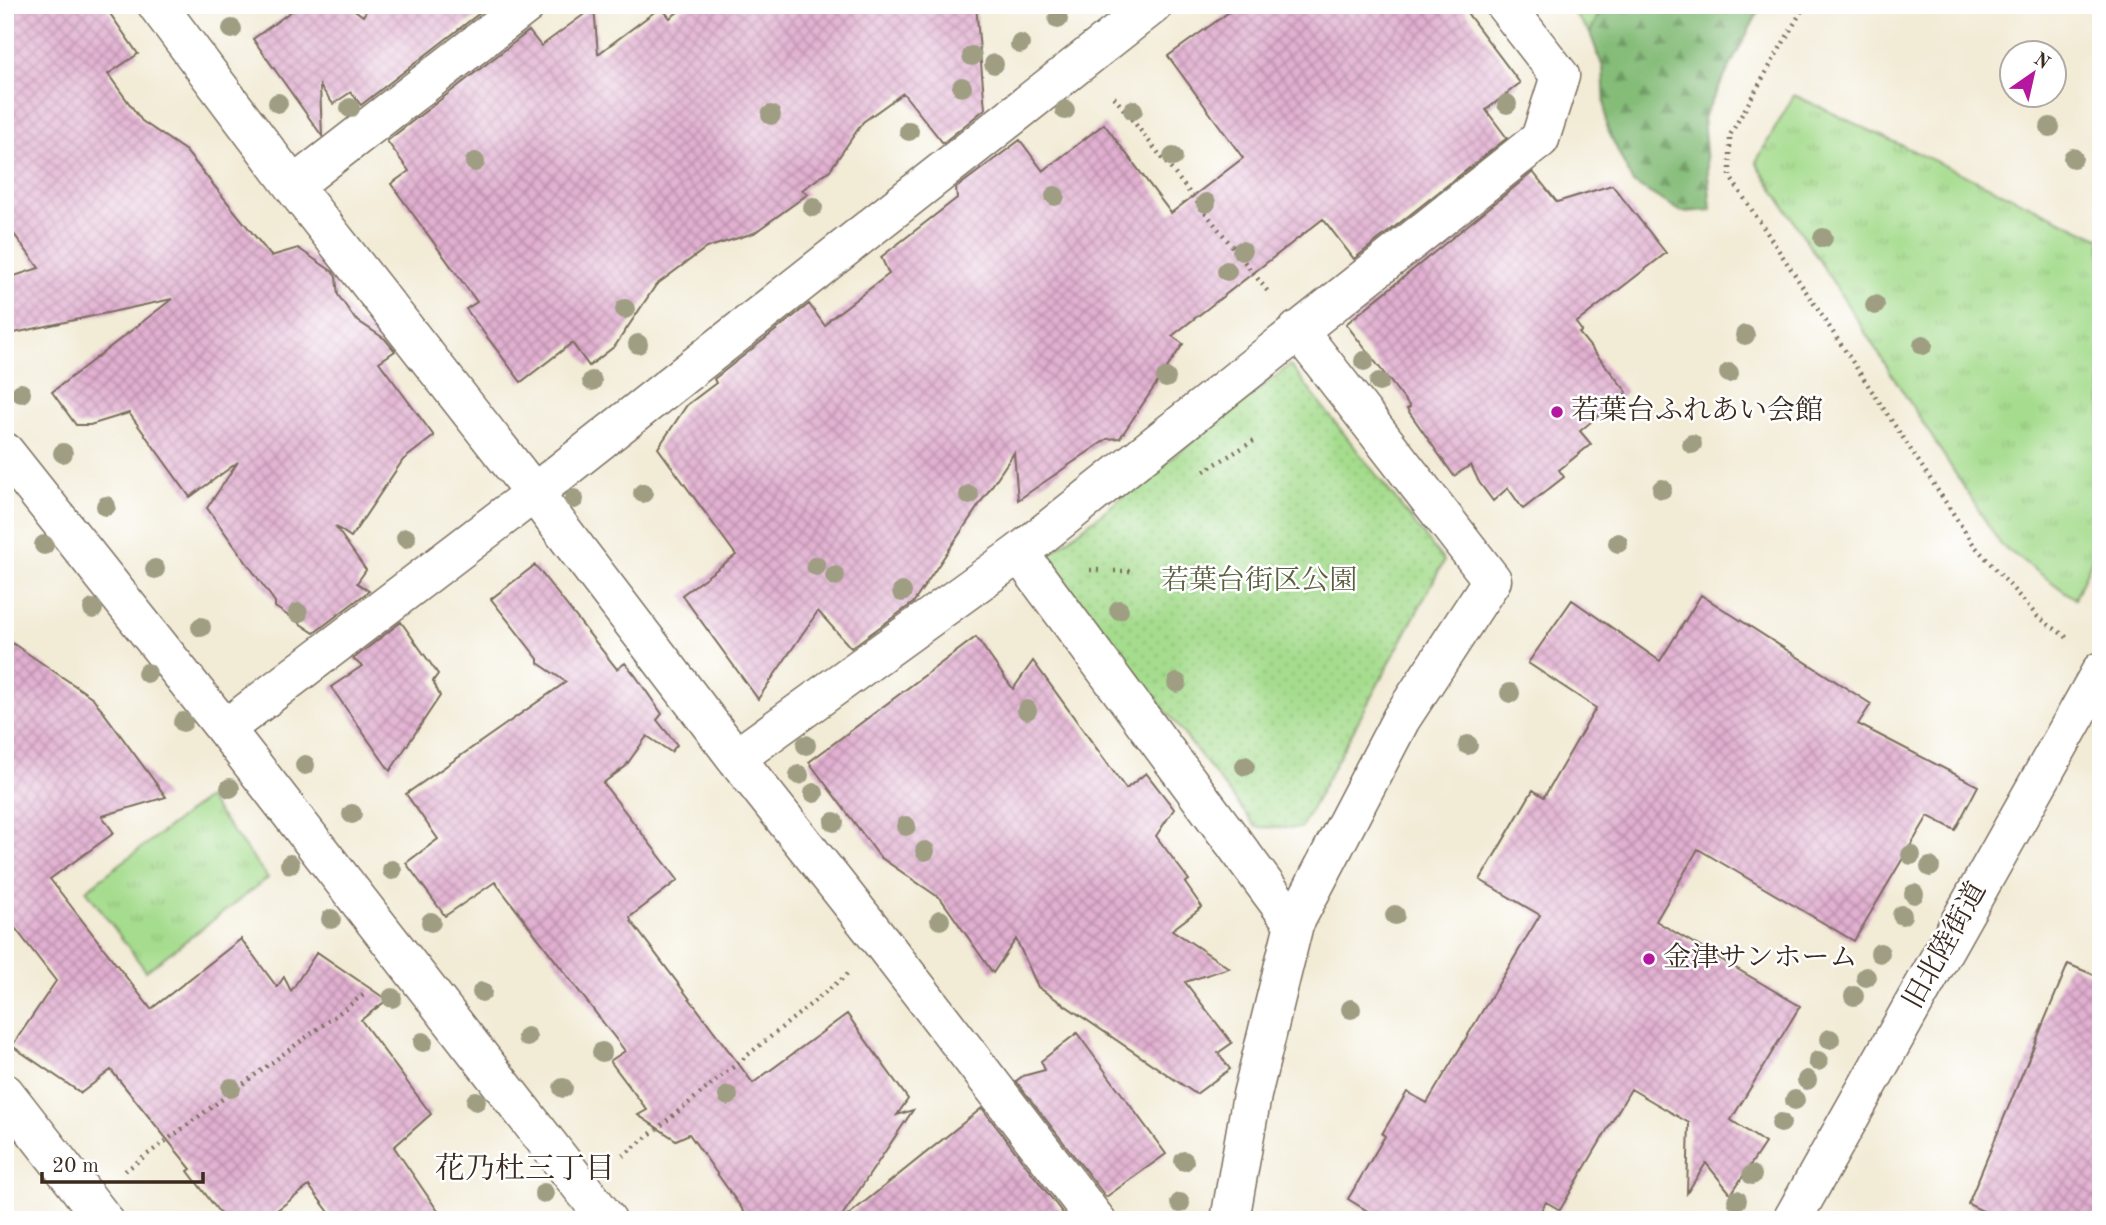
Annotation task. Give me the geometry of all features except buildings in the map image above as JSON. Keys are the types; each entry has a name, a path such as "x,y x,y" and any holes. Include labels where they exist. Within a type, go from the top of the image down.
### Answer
{"street":[{"path":"157,5 293,186 1096,1220"},
{"path":"293,186 526,5"},
{"path":"225,729 534,493 1153,5"},
{"path":"736,758 1019,553 1540,139 1560,76 1505,5"},
{"path":"1230,1220 1252,1096 1294,924 1401,719 1492,580 1298,330"},
{"path":"5,452 225,729 607,1220"},
{"path":"1019,553 1294,924"},
{"name":"旧北陸街道","path":"1792,1220 2090,659"},
{"path":"5,1093 96,1209"}],"path":[{"path":"1805,5 1731,135 1730,177 1974,545 2037,616 2090,659"},
{"path":"1083,58 1298,330"},
{"path":"1114,571 1134,571"},
{"path":"623,1156 884,945"},
{"path":"96,1209 366,993"}],"green space":[{"path":"1568,5 1603,5 1590,33"},
{"path":"1603,5 1762,5 1703,118 1711,210 1682,212 1633,183 1606,126 1603,68 1590,33"},
{"path":"1794,95 2101,239 2101,538 2075,599 2001,545 1756,162"},
{"name":"若葉台街区公園","path":"1290,365 1444,561 1301,828 1256,827 1046,557"},
{"path":"207,798 268,878 146,971 86,890"}],"place":[{"name":"若葉台ふれあい会館","path":"1557,412"},
{"name":"金津サンホーム","path":"1649,959"}],"district":[{"name":"花乃杜三丁目","path":"525,1170"}]}
